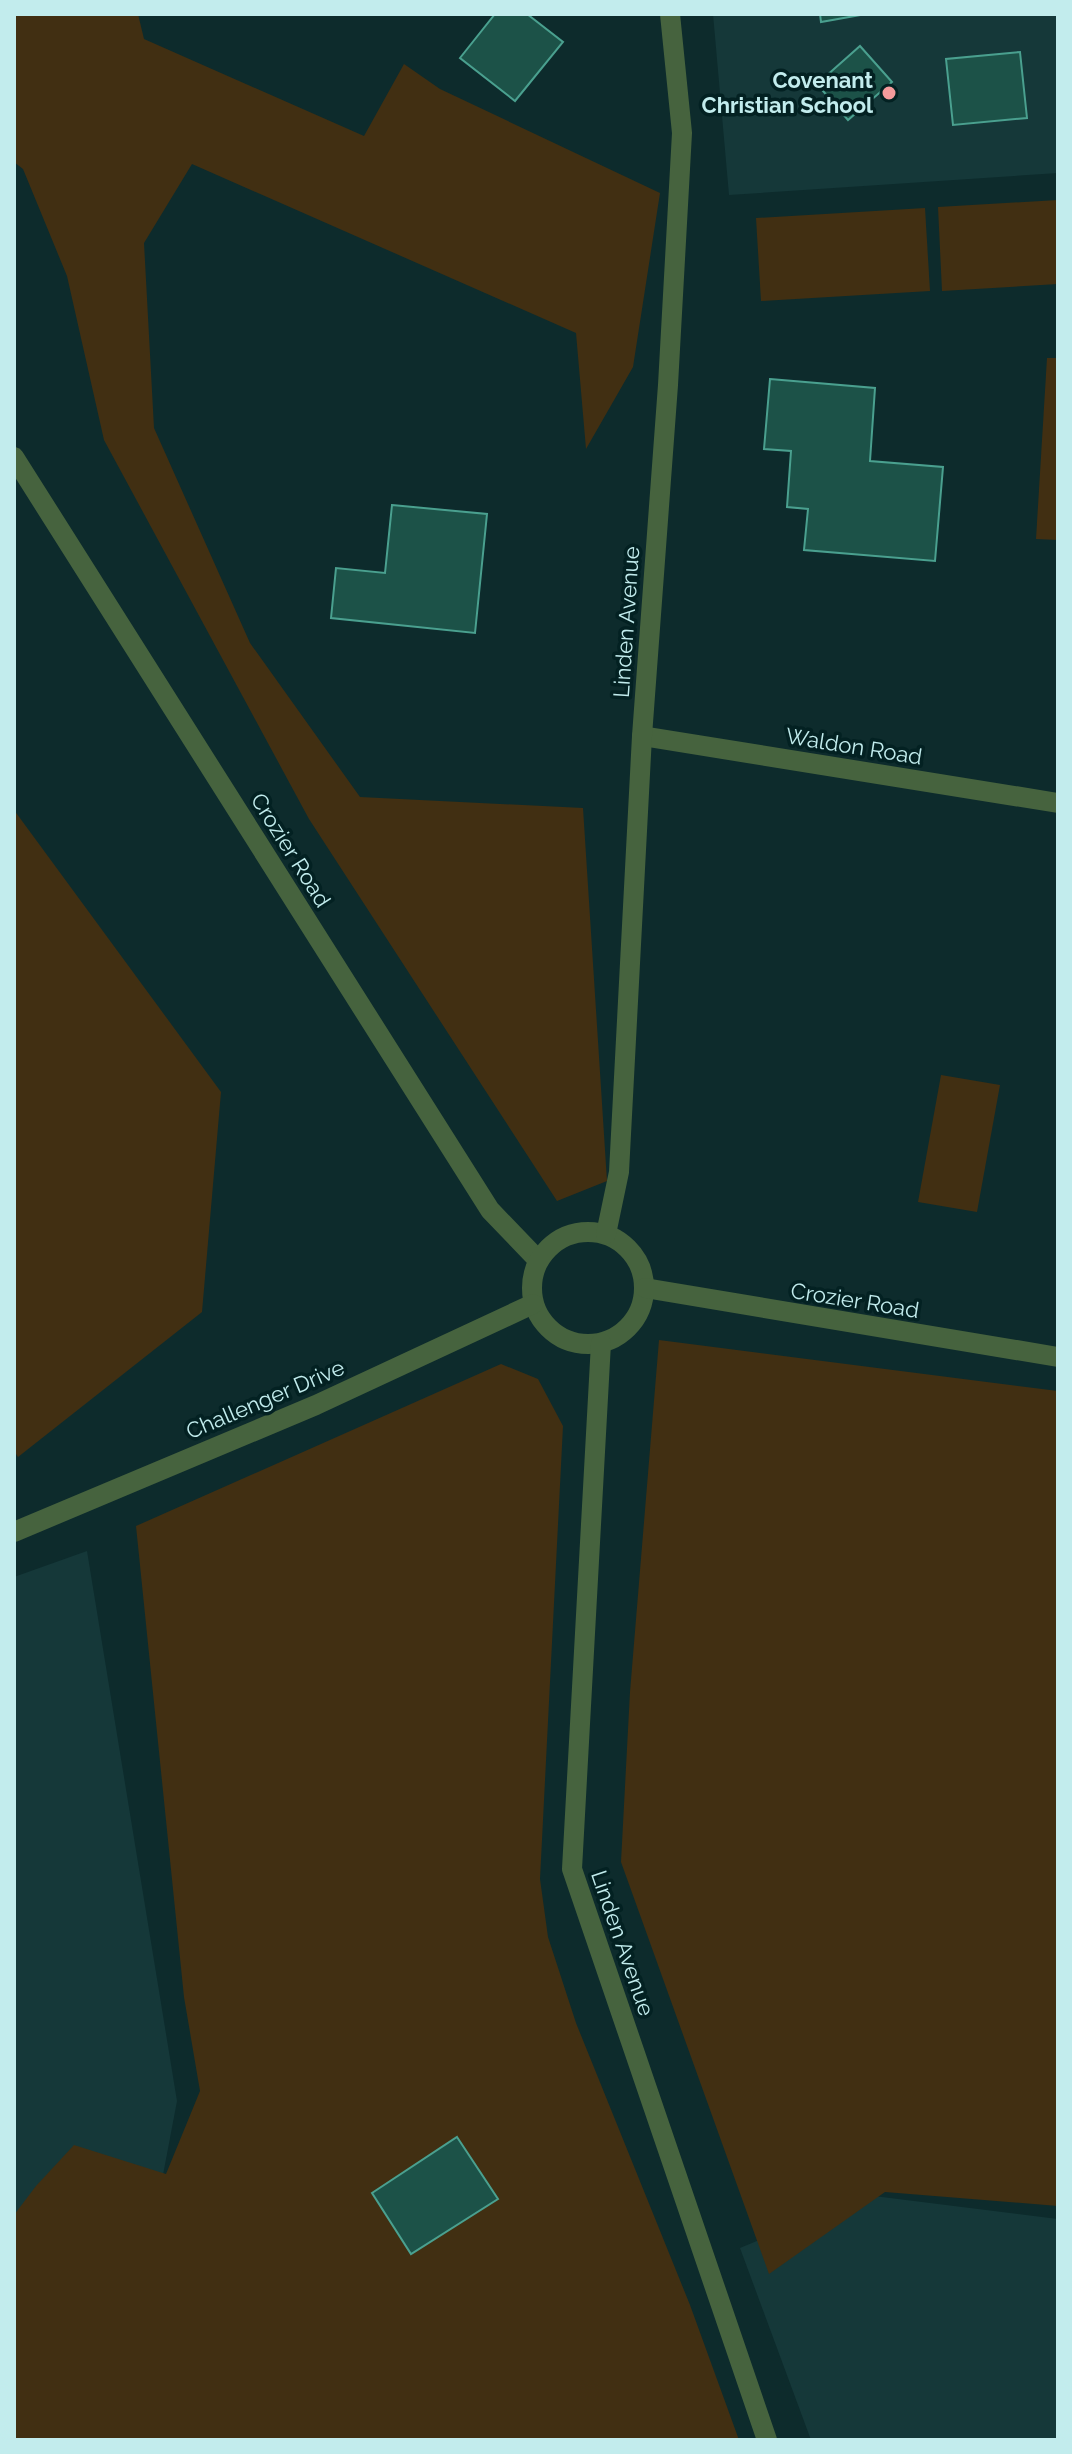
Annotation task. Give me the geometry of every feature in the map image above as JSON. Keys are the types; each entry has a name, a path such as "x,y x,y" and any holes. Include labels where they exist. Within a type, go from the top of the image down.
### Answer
{"street":[{"name":"Linden Avenue","path":"606,1234 619,1172 642,736 668,385 682,133 670,14"},
{"name":"Crozier Road","path":"14,457 490,1210 538,1260"},
{"name":"Waldon Road","path":"642,736 1058,803"},
{"path":"580,1231 606,1234 626,1246 640,1265 645,1288 639,1312 624,1332 601,1343 572,1343 548,1329 533,1304 530,1289 538,1260 556,1241 580,1231"},
{"name":"Crozier Road","path":"645,1288 1058,1357"},
{"name":"Challenger Drive","path":"14,1532 316,1405 533,1304"},
{"name":"Linden Avenue","path":"601,1343 572,1869 767,2440"}],"shaded area":[{"path":"14,14 138,14 144,39 364,136 404,64 440,89 660,193 633,367 586,449 576,333 192,164 144,243 154,428 250,643 360,797 583,808 607,1181 557,1201 309,819 104,440 67,276 23,169 14,162"},
{"name":"Covenant Christian School","path":"713,14 1058,14 1058,173 729,195"},
{"path":"1058,200 1058,284 942,291 938,207"},
{"path":"925,208 930,291 761,301 756,218"},
{"path":"1047,358 1058,358 1058,540 1036,539"},
{"path":"14,810 221,1092 202,1312 18,1457 14,1451"},
{"path":"941,1075 1000,1085 977,1212 918,1202"},
{"path":"659,1340 1058,1391 1058,2206 885,2192 769,2274 621,1862 630,1692"},
{"path":"501,1364 538,1379 563,1426 540,1879 548,1937 576,2023 690,2305 739,2440 14,2440 14,2215 74,2145 166,2174 200,2091 184,1997 136,1526"},
{"path":"87,1551 177,2101 156,2212 14,2214 14,1577"},
{"path":"866,2195 1058,2219 1058,2440 811,2440 740,2248"}],"building":[{"path":"495,14 527,14 563,42 515,101 460,58"},
{"path":"820,14 866,14 821,22"},
{"path":"860,46 892,82 848,120 817,84"},
{"path":"1020,52 1027,118 953,125 946,59"},
{"path":"770,379 875,388 870,461 943,467 935,561 804,550 808,509 787,507 791,451 764,449"},
{"path":"392,505 487,514 475,633 331,618 336,568 385,573"},
{"path":"457,2137 498,2199 411,2254 372,2193"}],"place":[{"name":"Covenant Christian School","path":"889,93"}]}
